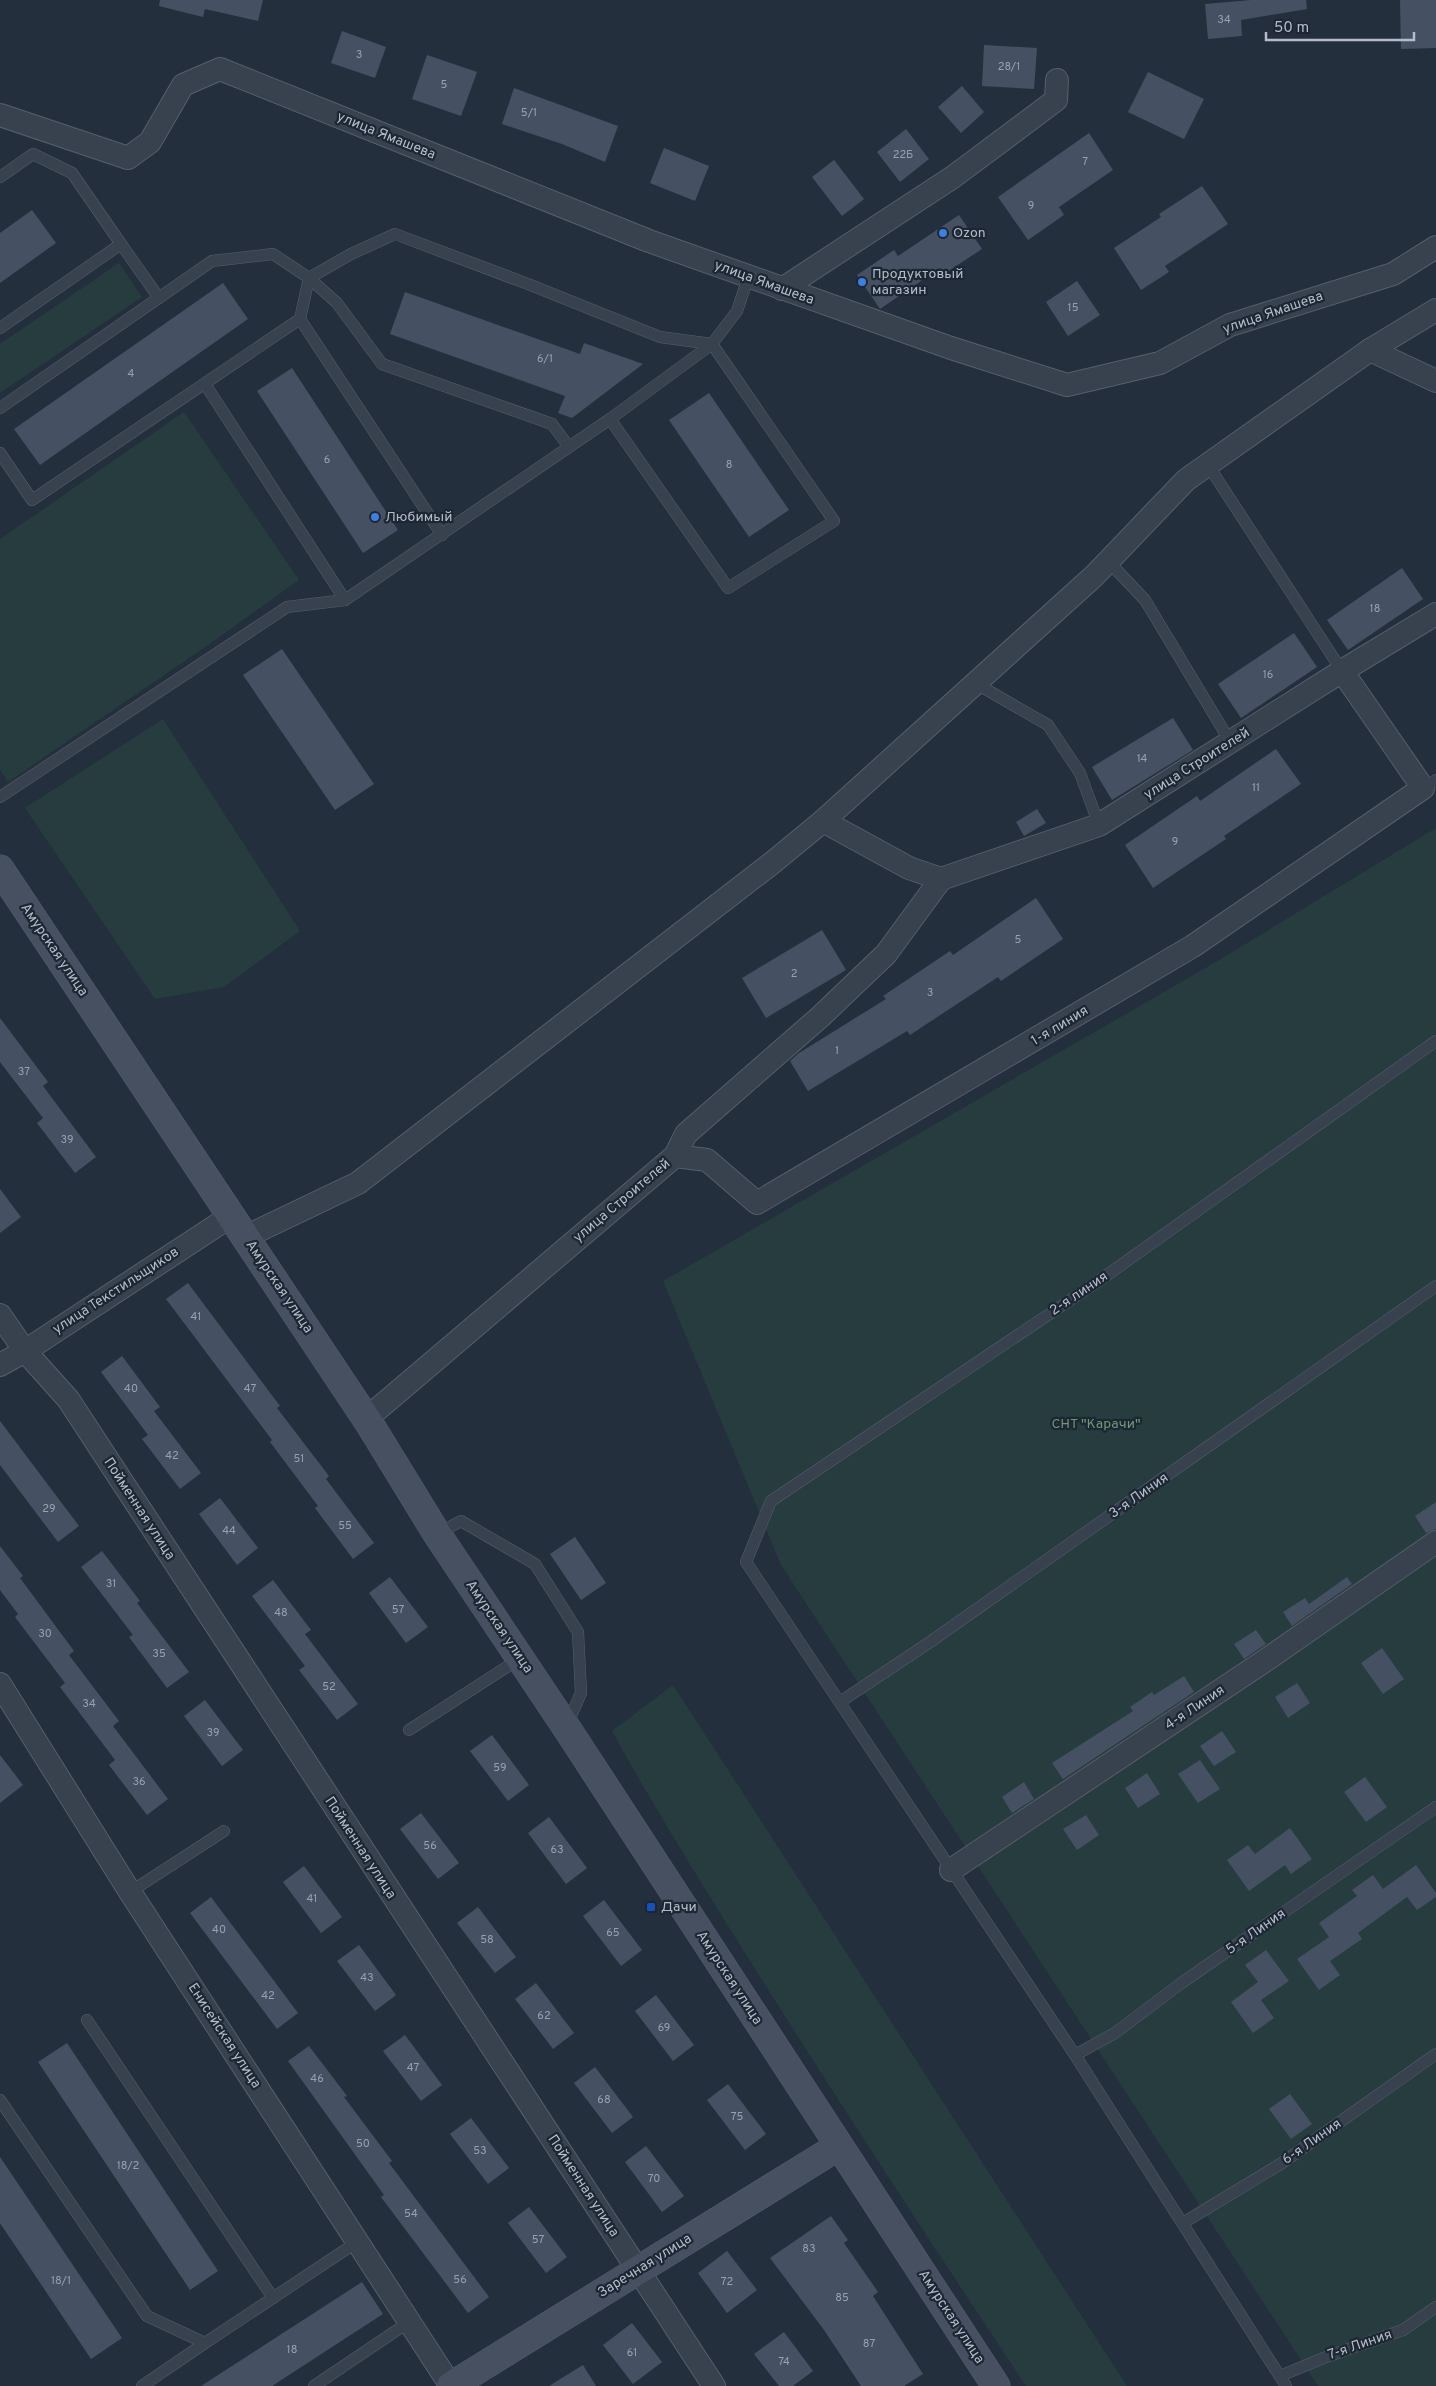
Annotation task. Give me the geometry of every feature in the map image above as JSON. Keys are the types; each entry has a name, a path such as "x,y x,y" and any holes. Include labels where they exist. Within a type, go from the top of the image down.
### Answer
{"street":[{"name":"улица Ямашева","path":"0,115 128,158 150,142 183,85 220,69 650,241 748,278 1067,386 1160,363 1230,325 1393,274 1436,247"},
{"path":"782,290 953,177 1056,100 1057,80"},
{"name":"улица Текстильщиков","path":"0,1365 238,1227 358,1183 823,821 1108,561 1186,480 1370,350 1436,310"},
{"path":"1370,350 1436,381"},
{"name":"улица Строителей","path":"366,1419 675,1156 686,1134 820,1017 886,954 941,879 1099,825 1342,671 1436,614"},
{"path":"1342,671 1429,784"},
{"name":"1-я линия","path":"675,1156 707,1160 757,1203 1193,946 1429,784"},
{"path":"823,821 909,868 941,879"},
{"name":"Амурская улица","path":"0,869 366,1419 437,1534 566,1727 996,2386"},
{"name":"Пойменная улица","path":"0,1315 25,1351 68,1399 714,2386"},
{"name":"4-я Линия","path":"951,1870 1266,1660 1436,1542"},
{"name":"Енисейская улица","path":"0,1684 130,1892 451,2386"},
{"name":"Заречная улица","path":"451,2386 839,2146"}],"lane":[{"path":"0,177 33,154 72,173 159,298"},
{"path":"0,453 32,500 300,319 309,278 351,254 395,234 528,284 660,337 712,344 834,521 728,588 610,419"},
{"path":"0,328 121,244"},
{"path":"0,408 212,261 273,254 309,278 337,303 382,364 552,424 569,447"},
{"path":"0,797 287,607 345,600 610,419 712,344 737,311 748,278"},
{"path":"300,319 442,535"},
{"path":"205,384 345,600"},
{"path":"1208,465 1342,671"},
{"path":"1108,561 1145,600 1231,743"},
{"path":"975,682 1048,725 1080,773 1099,825"},
{"name":"2-я линия","path":"840,1702 746,1562 770,1501 1100,1280 1436,1042"},
{"name":"3-я Линия","path":"840,1702 938,1637 1436,1286"},
{"path":"437,1534 461,1521 535,1564 578,1632 581,1693 566,1727"},
{"path":"409,1730 519,1659"},
{"path":"840,1702 1075,2055 1283,2381"},
{"name":"5-я Линия","path":"1075,2055 1115,2033 1180,1984 1436,1806"},
{"path":"130,1892 224,1831"},
{"path":"87,2020 272,2298"},
{"name":"6-я Линия","path":"1183,2223 1282,2163 1436,2054"},
{"path":"0,2100 147,2316 206,2343"},
{"path":"142,2386 357,2242"},
{"name":"7-я Линия","path":"1283,2381 1326,2357 1403,2330 1436,2307"},
{"path":"314,2386 409,2322"}],"green space":[{"path":"119,263 142,297 0,393 0,344"},
{"path":"184,412 299,580 211,643 8,782 0,770 0,539"},
{"path":"163,719 300,931 224,987 155,999 25,808"},
{"name":"СНТ \"Карачи\"","path":"1436,828 1436,2386 1318,2386 781,1565 663,1281 1216,962"},
{"path":"673,1685 1127,2386 1026,2386 864,2140 709,1894 612,1731"}],"building":[{"path":"160,0 263,0 258,21 205,9 203,17 159,6"},
{"path":"1251,0 1306,0 1307,9 1241,20 1242,36 1208,39 1205,4"},
{"path":"1400,0 1436,0 1436,48 1401,49"},
{"path":"342,31 386,47 375,78 331,63"},
{"path":"984,45 1037,48 1034,89 982,86"},
{"path":"427,55 477,72 461,116 412,99"},
{"path":"1148,72 1204,99 1184,139 1128,112"},
{"path":"962,86 984,112 961,133 938,107"},
{"path":"514,88 618,126 605,162 562,144 502,124"},
{"path":"906,129 929,159 900,182 877,152"},
{"path":"1089,133 1113,170 1059,207 1064,215 1028,240 998,197"},
{"path":"664,148 709,166 695,201 650,183"},
{"path":"834,160 864,199 842,216 812,177"},
{"path":"1202,186 1228,224 1165,266 1169,272 1141,290 1114,248 1161,217 1159,214"},
{"path":"32,210 56,243 0,283 0,233"},
{"path":"959,215 982,249 944,274 940,268 880,309 857,275 894,250 898,256"},
{"path":"1077,281 1100,315 1068,336 1046,302"},
{"path":"223,283 248,319 40,465 14,429"},
{"path":"405,292 580,354 584,343 643,364 572,418 558,413 565,396 390,334"},
{"path":"292,368 398,530 363,553 257,391"},
{"path":"709,393 789,510 749,537 669,420"},
{"path":"1402,568 1423,599 1348,650 1327,620"},
{"path":"1294,633 1317,667 1241,718 1218,684"},
{"path":"282,649 374,784 335,810 243,675"},
{"path":"1173,718 1193,750 1112,800 1092,767"},
{"path":"1276,749 1301,784 1224,836 1226,839 1153,888 1125,845 1197,796 1200,801"},
{"path":"1037,809 1046,823 1024,836 1016,822"},
{"path":"1036,898 1063,939 1001,981 998,977 910,1035 907,1031 808,1091 790,1061 799,1053 886,999 883,996 950,951 953,955"},
{"path":"822,930 846,970 766,1018 742,978"},
{"path":"0,1018 48,1082 43,1086 96,1157 75,1173 37,1123 43,1118 0,1062"},
{"path":"0,1189 21,1217 0,1233"},
{"path":"188,1283 280,1406 277,1408 329,1476 326,1479 374,1543 353,1559 315,1508 318,1506 270,1442 272,1440 166,1299"},
{"path":"122,1356 160,1407 154,1411 201,1473 180,1489 142,1439 148,1435 101,1372"},
{"path":"0,1421 79,1526 58,1542 0,1465"},
{"path":"220,1498 258,1548 237,1565 199,1514"},
{"path":"1436,1502 1436,1529 1426,1533 1415,1516"},
{"path":"575,1537 606,1583 581,1600 550,1554"},
{"path":"0,1546 23,1576 20,1578 74,1651 69,1655 119,1721 113,1726 168,1799 147,1815 109,1765 115,1760 60,1687 65,1683 15,1617 18,1614 0,1590"},
{"path":"102,1551 140,1601 137,1603 189,1672 167,1688 129,1637 133,1635 81,1567"},
{"path":"390,1577 428,1627 406,1643 369,1593"},
{"path":"1347,1577 1352,1584 1292,1626 1283,1612 1305,1598 1309,1604"},
{"path":"273,1580 311,1630 305,1634 358,1704 337,1720 299,1670 305,1666 252,1596"},
{"path":"1256,1630 1266,1644 1244,1659 1234,1644"},
{"path":"1382,1648 1404,1679 1383,1694 1361,1663"},
{"path":"1184,1676 1194,1692 1063,1779 1052,1763 1133,1711 1130,1707 1152,1692 1154,1695"},
{"path":"1297,1683 1310,1703 1288,1718 1275,1697"},
{"path":"205,1700 243,1750 222,1766 184,1716"},
{"path":"1222,1731 1236,1752 1214,1766 1200,1746"},
{"path":"492,1735 529,1785 508,1801 470,1751"},
{"path":"0,1755 23,1785 0,1803"},
{"path":"1200,1760 1220,1789 1198,1803 1178,1774"},
{"path":"1147,1773 1160,1794 1138,1808 1125,1788"},
{"path":"1365,1777 1387,1807 1366,1822 1344,1792"},
{"path":"1024,1782 1034,1799 1012,1813 1002,1797"},
{"path":"421,1813 459,1863 438,1879 400,1829"},
{"path":"1086,1815 1099,1835 1077,1850 1063,1829"},
{"path":"549,1817 587,1868 566,1884 528,1833"},
{"path":"1290,1828 1312,1859 1291,1874 1285,1865 1249,1891 1227,1860 1248,1845 1255,1854"},
{"path":"1416,1865 1436,1893 1436,1897 1417,1910 1407,1897 1358,1933 1362,1939 1330,1961 1340,1975 1319,1990 1297,1959 1329,1937 1319,1923 1357,1896 1352,1890 1373,1875 1383,1889"},
{"path":"304,1866 342,1917 321,1933 283,1882"},
{"path":"211,1897 298,2013 277,2029 190,1913"},
{"path":"604,1900 642,1950 621,1966 583,1916"},
{"path":"478,1907 516,1957 495,1973 457,1923"},
{"path":"359,1945 396,1995 375,2011 337,1961"},
{"path":"1266,1950 1289,1981 1261,2000 1274,2018 1253,2033 1231,2002 1258,1982 1245,1965"},
{"path":"536,1983 574,2033 553,2049 515,1999"},
{"path":"656,1995 694,2045 673,2061 635,2011"},
{"path":"405,2035 442,2085 421,2101 383,2051"},
{"path":"67,2043 218,2271 190,2290 38,2062"},
{"path":"309,2046 347,2096 344,2097 392,2161 389,2163 489,2297 468,2313 381,2197 384,2195 288,2061"},
{"path":"595,2067 633,2117 612,2133 574,2083"},
{"path":"728,2084 766,2134 745,2150 707,2100"},
{"path":"1290,2094 1312,2124 1291,2139 1269,2109"},
{"path":"471,2118 509,2168 488,2184 450,2134"},
{"path":"646,2146 684,2196 662,2212 625,2162"},
{"path":"0,2157 122,2338 91,2359 0,2223"},
{"path":"529,2207 567,2257 546,2273 508,2223"},
{"path":"831,2216 848,2240 844,2243 878,2292 873,2296 923,2374 904,2386 861,2386 824,2330 770,2258"},
{"path":"727,2251 757,2290 727,2313 698,2273"},
{"path":"362,2282 383,2314 272,2386 201,2386"},
{"path":"632,2323 662,2362 633,2384 603,2345"},
{"path":"784,2332 813,2371 793,2386 779,2386 754,2354"},
{"path":"583,2365 596,2386 549,2386"}],"place":[{"name":"Ozon","path":"943,233"},
{"name":"Продуктовый магазин","path":"862,282"},
{"name":"Любимый","path":"375,517"},
{"name":"Дачи","path":"651,1907"}]}
